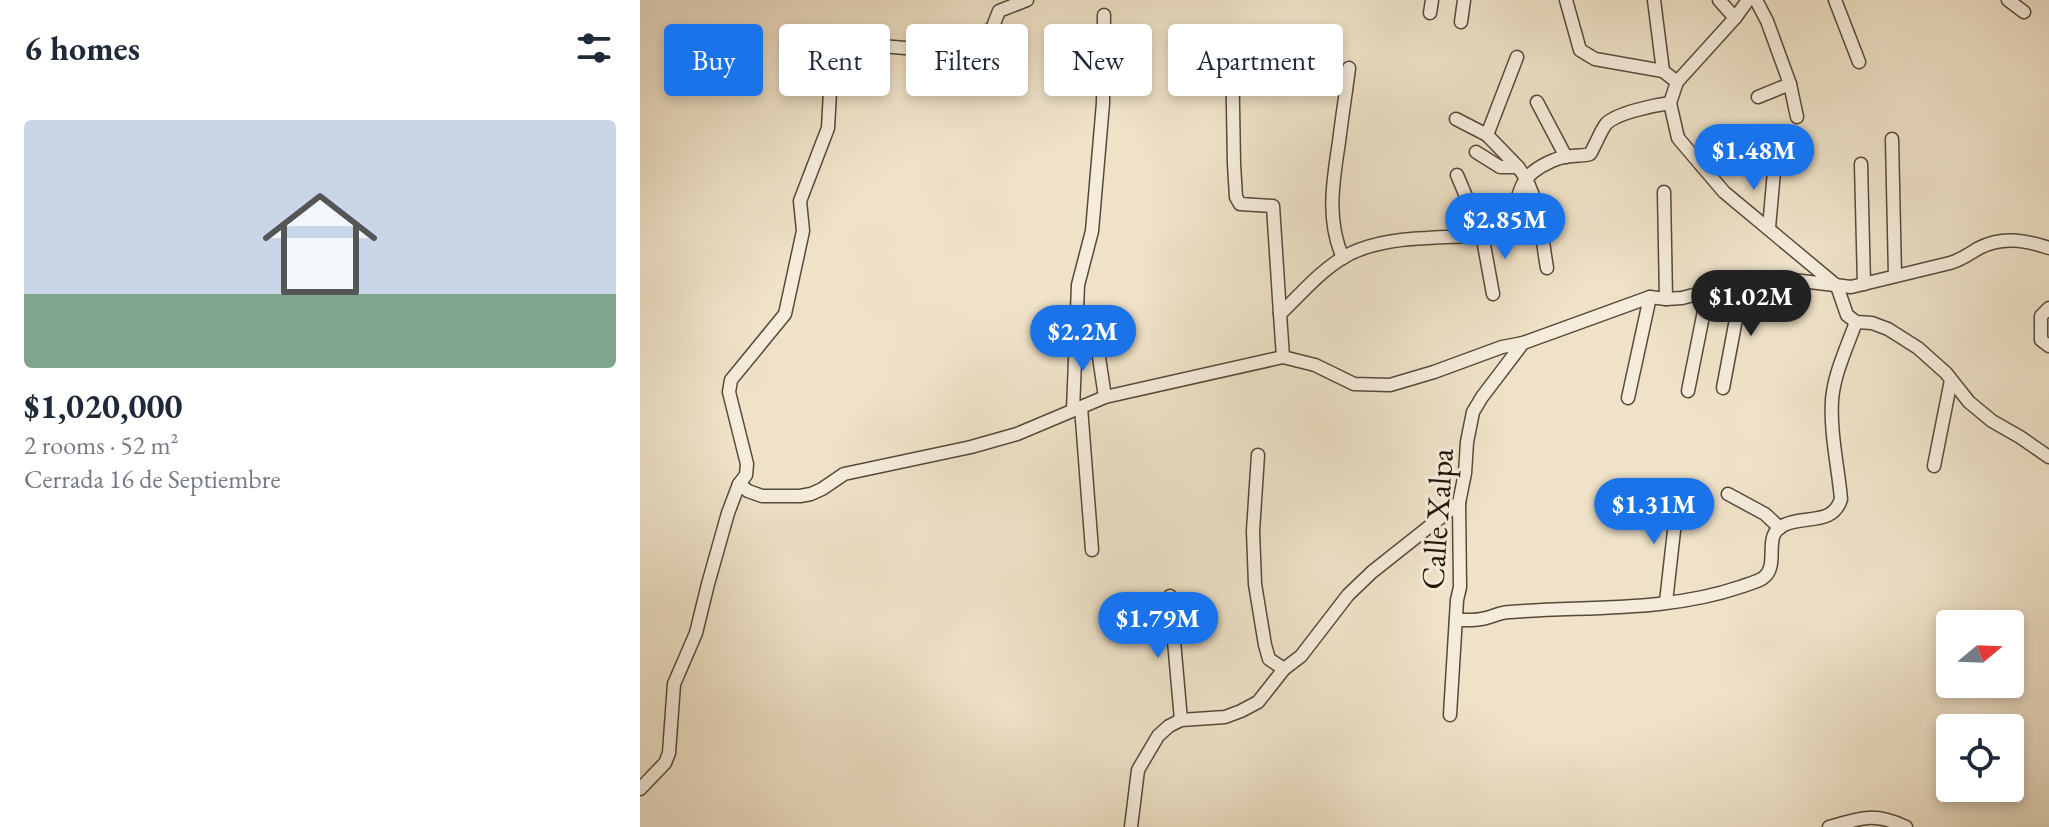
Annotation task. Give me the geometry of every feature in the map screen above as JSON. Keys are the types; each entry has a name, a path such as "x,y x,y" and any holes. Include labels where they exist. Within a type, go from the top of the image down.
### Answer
{"street":[{"path":"640,789 665,763 669,753 674,684 696,633 728,513 739,484 746,475 747,464 729,392 731,380 785,314 803,231 800,201 828,128 832,55 846,43 917,49 959,43 992,29 999,11 1027,0"},
{"path":"1461,22 1464,0"},
{"path":"1566,0 1580,50 1595,59 1663,71 1677,82"},
{"path":"1654,0 1663,71"},
{"path":"1719,0 1735,18"},
{"path":"1748,0 1677,82 1670,103 1678,138 1724,192 1837,286 1847,315 1856,322 1872,323 1888,329 1918,348 1969,402 1992,421 2049,457"},
{"path":"1756,0 1790,84 1797,117"},
{"path":"1835,0 1859,62"},
{"path":"2008,0 2024,12"},
{"path":"1092,550 1077,408 1078,285 1092,231 1103,103 1104,15"},
{"path":"1487,135 1517,57"},
{"path":"1343,258 1337,245 1332,193 1349,68"},
{"path":"1758,97 1790,84"},
{"path":"1233,96 1236,197 1240,204 1273,206 1283,357"},
{"path":"1537,102 1566,157"},
{"path":"1476,152 1500,167 1522,172 1566,157 1590,154 1606,124 1612,119 1670,103"},
{"path":"1456,119 1487,135 1522,172 1537,206 1547,268"},
{"path":"1892,139 1895,276"},
{"path":"1769,228 1775,160"},
{"path":"1861,164 1864,284"},
{"path":"1280,314 1343,258 1377,245 1429,237 1468,237 1503,224 1510,218 1522,172"},
{"path":"1457,175 1482,234 1493,294"},
{"path":"1664,192 1666,299"},
{"path":"739,484 762,496 811,494 844,474 1017,434 1105,397 1283,357 1315,365 1354,384 1390,385 1502,347 1523,343 1650,297 1682,298 1743,282 1785,279 1851,287 1950,263 2001,241 2019,240 2049,248"},
{"path":"1723,388 1743,282"},
{"path":"1688,391 1708,291"},
{"path":"1628,398 1650,297"},
{"path":"2049,308 2041,316 2041,340 2049,346"},
{"path":"1728,494 1765,514 1780,528 1827,517 1838,508 1841,499 1833,436 1832,397 1856,322"},
{"name":"Calle Xalpa","path":"1523,343 1473,412 1459,503 1460,587 1456,620 1483,619 1505,612 1701,598 1762,579 1772,563 1771,543 1774,533 1780,528"},
{"path":"1097,344 1105,397"},
{"path":"1934,466 1951,380"},
{"path":"1258,455 1253,531 1255,584 1269,659 1284,669"},
{"path":"1666,602 1678,495"},
{"path":"1131,827 1138,770 1158,736 1181,720 1225,717 1258,702 1284,669 1301,656 1348,595 1459,503"},
{"path":"1170,596 1181,720"},
{"path":"1450,715 1456,620"},
{"path":"1829,827 1866,817 1880,817 1906,827"}]}
